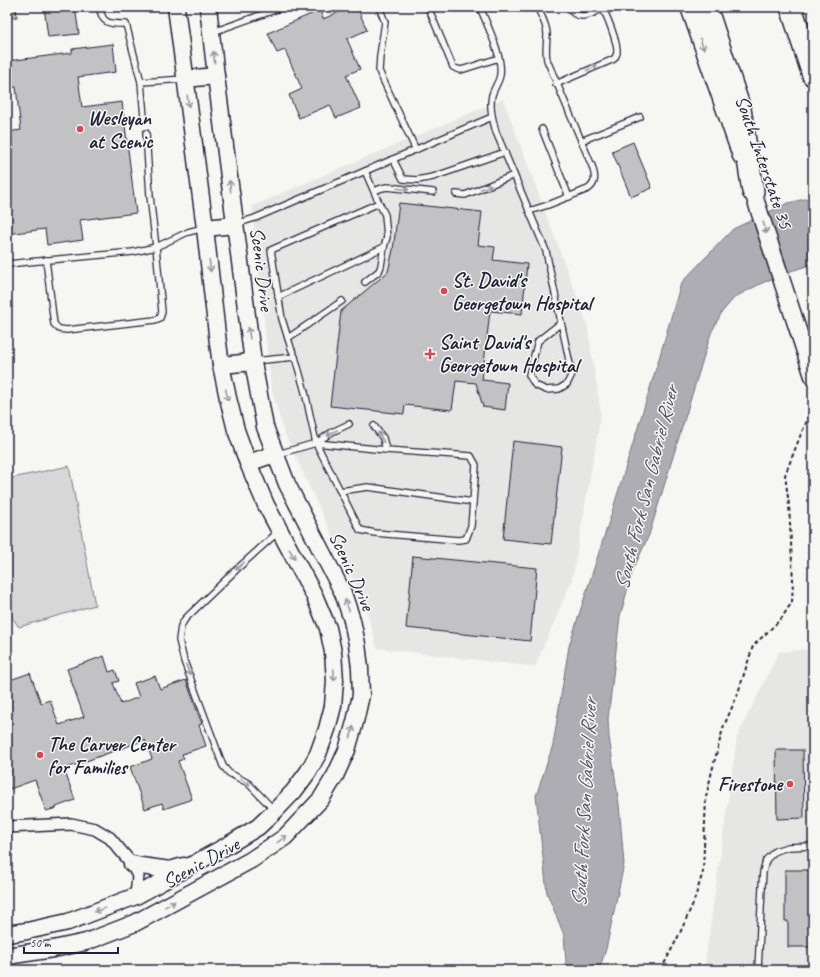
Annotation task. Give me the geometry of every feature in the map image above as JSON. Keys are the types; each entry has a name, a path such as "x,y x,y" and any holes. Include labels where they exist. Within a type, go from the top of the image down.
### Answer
{"highway":[{"path":"706,7 740,108 753,191"},
{"path":"791,7 813,75"}],"street":[{"name":"Scenic Drive","path":"7,934 68,922 136,896 258,827 294,791 308,772 318,754 333,706 335,681 333,652 328,628 314,595 266,505 236,430 228,398 221,365 205,228 176,7"},
{"name":"Scenic Drive","path":"7,956 86,942 135,923 251,860 285,837 321,799 335,776 348,750 360,695 360,668 357,644 352,620 343,593 287,484 265,427 253,362 208,7"},
{"name":"South Interstate 35","path":"689,7 753,191 813,376"},
{"path":"185,79 216,76"},
{"path":"205,228 235,224"},
{"path":"221,365 253,362"},
{"path":"248,463 275,454"},
{"path":"7,827 71,824 95,829 110,838 132,864 138,876 136,896"},
{"path":"132,864 170,870 195,863"}],"lane":[{"path":"100,7 100,13 104,20 111,23 126,24 142,82 144,117"},
{"path":"211,33 283,7"},
{"path":"379,7 385,22 379,71 416,150"},
{"path":"428,7 453,67 461,70 499,58"},
{"path":"480,7 499,58 500,75 498,83 492,94 492,117 496,132 546,251 572,374 567,384 559,389 546,390 535,385 529,375 538,341 561,322"},
{"path":"529,211 588,189 594,182 592,166 547,60 545,53 547,35 545,25 537,7"},
{"path":"556,84 614,58 617,51 613,34 603,7 593,13 581,16 570,11 568,7"},
{"path":"142,82 185,79"},
{"path":"235,224 256,218 492,117"},
{"path":"581,141 640,117"},
{"path":"542,129 569,197"},
{"path":"46,260 54,324 59,329 67,330 155,320 160,318 162,312 150,196 146,133"},
{"path":"393,159 402,179 417,180 433,177 505,152"},
{"path":"365,171 385,216 387,237 384,247 382,266 379,271 366,282"},
{"path":"456,194 466,195 514,175"},
{"path":"374,191 387,187 432,192"},
{"path":"316,443 471,456 476,465 471,526 466,539 458,540 375,533 360,530 316,443 305,392 282,319 271,250 379,203"},
{"path":"7,264 133,252 156,247 188,232 205,228"},
{"path":"278,297 384,247"},
{"path":"288,338 342,302"},
{"path":"253,362 295,357"},
{"path":"275,454 316,443 332,432 349,424"},
{"path":"374,426 383,438 386,450"},
{"path":"340,492 368,487 473,502"},
{"path":"275,811 248,783 229,773 224,766 184,661 179,640 181,626 185,619 237,569 280,531"},
{"path":"758,970 763,872 766,860 775,851 788,846 813,846"}],"path":[{"path":"661,970 694,901 703,872 706,797 723,728 737,696 753,646 781,619 792,602 793,581 789,505 785,475 813,408"}],"shaded area":[{"name":"Saint David's Georgetown Hospital","path":"503,99 587,323 601,414 572,580 535,667 377,648 364,601 283,430 271,386 252,206"},
{"path":"69,466 95,605 19,627 7,611 7,479"},
{"path":"813,649 813,970 704,970 737,737 779,652"}],"water":[{"name":"South Fork San Gabriel River","path":"813,197 813,264 788,272 762,283 735,297 722,312 711,333 649,535 633,570 620,616 608,719 609,737 619,804 624,864 606,949 599,970 562,970 566,962 564,935 547,893 536,796 553,745 569,646 611,515 681,283 733,229 788,203"}],"building":[{"path":"7,7 16,7 17,17 7,18"},
{"path":"44,7 75,7 79,34 48,37"},
{"path":"350,7 357,7 367,30 347,39 360,69 346,75 361,108 336,118 330,105 299,118 289,95 302,89 285,50 277,53 268,33 320,10 323,19"},
{"name":"Wesleyan at Scenic","path":"113,44 116,72 78,77 82,107 122,102 136,213 80,220 83,240 47,245 45,229 7,234 7,132 21,130 16,87 7,88 7,61 72,53 72,49"},
{"path":"633,142 652,188 631,197 612,151"},
{"name":"St. David's Georgetown Hospital","path":"399,203 482,212 478,245 495,247 493,260 527,264 522,314 490,311 482,380 508,383 505,410 483,407 476,383 456,381 452,410 405,405 404,414 330,406 341,311 388,272 393,250"},
{"path":"513,441 562,447 551,544 503,539"},
{"path":"413,556 537,568 530,641 406,628"},
{"path":"104,656 109,672 115,670 119,681 113,683 121,704 139,697 134,683 155,676 160,689 186,680 202,724 199,725 206,746 182,754 184,759 178,761 192,799 164,809 162,803 145,809 130,767 152,759 145,740 64,769 75,800 56,807 57,808 46,811 35,780 7,790 7,741 12,739 7,726 7,681 30,673 41,703 50,700 59,725 84,717 67,669"},
{"name":"Firestone","path":"776,750 803,750 804,818 777,819"},
{"path":"785,870 813,870 813,947 788,947 788,921 785,921"}],"place":[{"name":"Wesleyan at Scenic","path":"80,129"},
{"name":"St. David's Georgetown Hospital","path":"444,291"},
{"name":"Saint David's Georgetown Hospital","path":"430,354"},
{"name":"The Carver Center for Families","path":"40,755"},
{"name":"Firestone","path":"790,784"}]}
